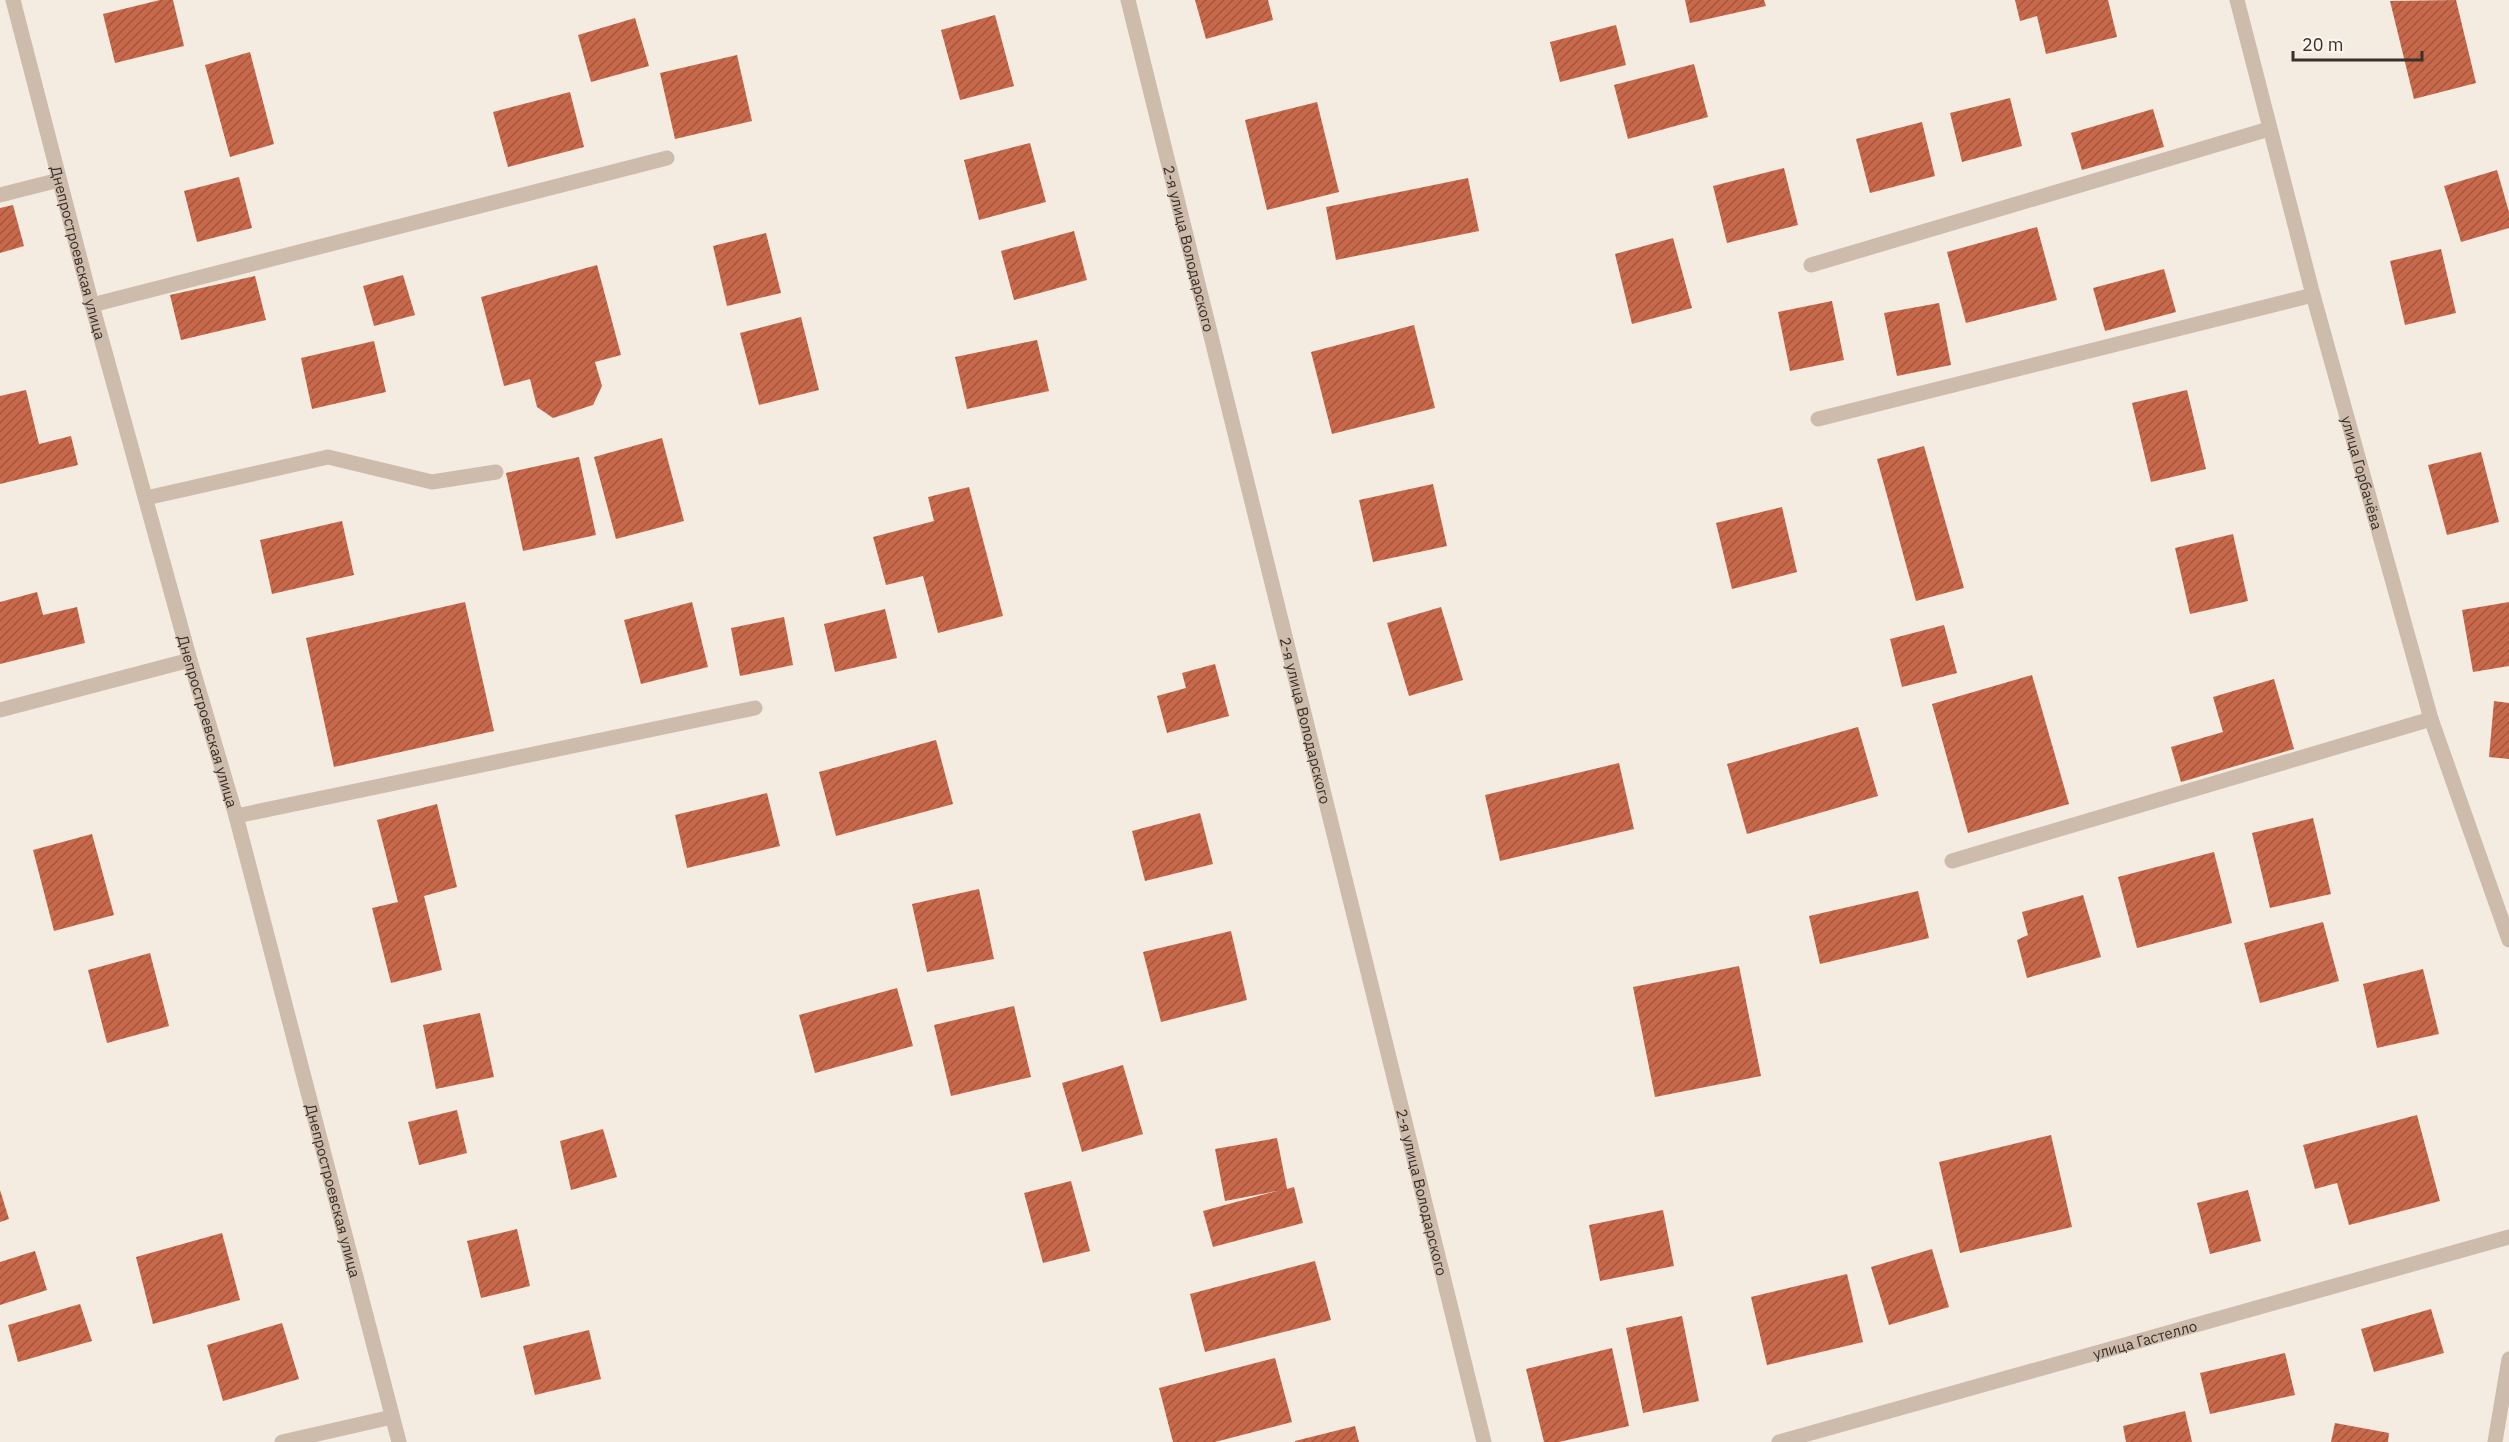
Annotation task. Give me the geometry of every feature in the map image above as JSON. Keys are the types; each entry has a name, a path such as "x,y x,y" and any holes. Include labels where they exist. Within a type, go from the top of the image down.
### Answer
{"street":[{"name":"Днепростроевская улица","path":"14,0 58,180 92,305 190,660 236,816 399,1442"},
{"name":"2-я улица Володарского","path":"1128,0 1484,1442"},
{"name":"улица Горбачёва","path":"2237,0 2313,295 2431,719 2509,940"},
{"path":"1811,265 2270,129"},
{"path":"92,305 667,158"},
{"path":"0,195 58,180"},
{"path":"1818,419 2313,295"},
{"path":"146,498 328,457 432,482 496,472"},
{"path":"0,710 190,660"},
{"path":"236,816 754,708"},
{"path":"1952,861 2431,719"},
{"name":"улица Гастелло","path":"1779,1442 2509,1237"},
{"path":"2495,1442 2509,1359"},
{"path":"282,1442 392,1417"}],"building":[{"path":"160,0 173,0 184,46 115,63 103,14"},
{"path":"1195,0 1268,0 1273,20 1206,39"},
{"path":"1685,0 1764,0 1766,6 1690,23"},
{"path":"2015,0 2108,0 2117,37 2046,54 2037,16 2020,21"},
{"path":"2456,0 2476,83 2414,99 2390,1"},
{"path":"995,15 1014,86 960,100 941,30"},
{"path":"635,18 649,66 591,82 578,35"},
{"path":"1616,25 1626,65 1560,82 1550,42"},
{"path":"250,52 274,144 230,157 205,65"},
{"path":"737,55 752,121 675,139 660,73"},
{"path":"1694,64 1708,117 1628,139 1614,85"},
{"path":"570,92 584,147 508,167 493,112"},
{"path":"2010,98 2022,146 1962,162 1950,113"},
{"path":"1317,102 1339,192 1267,210 1245,120"},
{"path":"2153,109 2164,147 2082,170 2071,133"},
{"path":"1922,122 1935,176 1870,193 1856,139"},
{"path":"1030,143 1046,202 979,220 964,160"},
{"path":"1784,168 1798,225 1727,243 1713,186"},
{"path":"2497,170 2509,212 2509,228 2461,242 2444,186"},
{"path":"239,177 252,228 197,242 184,191"},
{"path":"1468,178 1479,231 1336,260 1326,207"},
{"path":"13,205 24,246 0,253 0,208"},
{"path":"2037,227 2057,300 1966,323 1947,252"},
{"path":"1074,231 1087,280 1014,300 1001,251"},
{"path":"766,233 781,293 727,306 713,246"},
{"path":"1673,238 1692,308 1632,324 1615,254"},
{"path":"2441,249 2456,313 2405,325 2390,261"},
{"path":"597,265 621,355 595,362 602,386 593,405 553,418 537,407 530,379 504,386 481,297"},
{"path":"2164,269 2176,312 2105,331 2093,288"},
{"path":"403,275 415,315 374,326 363,286"},
{"path":"255,276 266,320 181,340 170,295"},
{"path":"1832,301 1844,360 1790,371 1778,312"},
{"path":"1939,303 1951,365 1897,376 1884,313"},
{"path":"801,317 819,390 759,405 740,333"},
{"path":"1414,325 1435,408 1332,434 1311,352"},
{"path":"1037,340 1049,391 967,409 955,357"},
{"path":"374,341 386,392 312,409 301,358"},
{"path":"26,390 39,444 71,436 78,465 0,484 0,396"},
{"path":"2187,390 2206,469 2151,482 2132,403"},
{"path":"662,438 684,521 616,539 594,457"},
{"path":"1924,446 1964,588 1916,601 1877,459"},
{"path":"2481,452 2499,522 2447,535 2428,465"},
{"path":"579,457 596,535 523,551 506,473"},
{"path":"1433,484 1447,546 1373,562 1359,500"},
{"path":"969,487 1003,616 938,633 923,576 886,585 873,537 934,521 928,497"},
{"path":"1782,507 1797,572 1732,589 1716,523"},
{"path":"342,521 354,575 272,594 260,540"},
{"path":"2233,534 2248,601 2190,614 2175,548"},
{"path":"37,592 43,615 77,607 85,643 0,664 0,602"},
{"path":"465,602 494,731 334,767 306,638"},
{"path":"692,602 708,667 641,684 624,620"},
{"path":"2509,602 2509,666 2473,672 2462,610"},
{"path":"1441,607 1463,680 1409,696 1387,623"},
{"path":"885,609 897,658 835,672 824,624"},
{"path":"784,617 793,665 740,676 731,628"},
{"path":"1944,625 1957,673 1902,687 1890,639"},
{"path":"1215,664 1229,716 1167,733 1157,696 1186,688 1182,673"},
{"path":"2032,675 2069,804 1968,833 1932,704"},
{"path":"2274,679 2294,749 2181,782 2171,747 2223,732 2213,697"},
{"path":"2494,701 2509,703 2509,759 2489,757"},
{"path":"1858,727 1878,796 1747,834 1727,764"},
{"path":"936,740 953,804 836,836 819,772"},
{"path":"1619,763 1634,829 1500,861 1485,795"},
{"path":"767,793 780,846 687,868 675,815"},
{"path":"437,804 457,887 424,896 442,970 391,983 372,908 398,902 377,820"},
{"path":"1200,813 1213,864 1145,881 1132,831"},
{"path":"2313,818 2331,894 2270,908 2252,833"},
{"path":"92,834 114,915 54,931 33,850"},
{"path":"2214,852 2232,923 2137,948 2118,877"},
{"path":"979,889 994,959 927,972 912,904"},
{"path":"1918,891 1929,938 1820,964 1809,916"},
{"path":"2083,895 2101,957 2027,978 2017,940 2028,935 2022,912"},
{"path":"2323,922 2339,981 2260,1003 2244,943"},
{"path":"1231,931 1247,1000 1161,1022 1143,952"},
{"path":"150,953 169,1026 107,1043 88,970"},
{"path":"1739,966 1761,1076 1655,1097 1633,987"},
{"path":"2423,969 2439,1034 2377,1048 2363,984"},
{"path":"897,988 913,1046 815,1073 799,1015"},
{"path":"1014,1006 1031,1077 951,1096 934,1025"},
{"path":"480,1013 494,1077 436,1089 423,1025"},
{"path":"1123,1065 1143,1134 1082,1152 1062,1083"},
{"path":"457,1110 467,1153 419,1165 408,1122"},
{"path":"2417,1115 2440,1201 2349,1225 2337,1183 2315,1189 2303,1145"},
{"path":"603,1129 617,1177 571,1190 560,1141"},
{"path":"2051,1135 2072,1227 1960,1253 1939,1162"},
{"path":"1277,1138 1287,1189 1294,1187 1303,1223 1213,1247 1203,1211 1277,1191 1225,1201 1215,1149"},
{"path":"1071,1181 1090,1251 1043,1263 1024,1193"},
{"path":"0,1190 9,1219 0,1222"},
{"path":"2248,1190 2261,1241 2210,1254 2197,1203"},
{"path":"1663,1210 1674,1266 1600,1281 1589,1225"},
{"path":"517,1229 530,1286 481,1298 467,1241"},
{"path":"222,1233 240,1300 153,1324 136,1257"},
{"path":"1932,1249 1949,1307 1889,1325 1871,1267"},
{"path":"35,1251 47,1290 0,1305 0,1262"},
{"path":"1315,1261 1331,1320 1205,1352 1190,1294"},
{"path":"1847,1274 1863,1342 1767,1365 1751,1297"},
{"path":"80,1304 92,1341 18,1362 8,1325"},
{"path":"2431,1309 2444,1353 2374,1372 2361,1329"},
{"path":"1682,1316 1699,1401 1643,1413 1626,1328"},
{"path":"282,1323 299,1379 223,1401 207,1345"},
{"path":"589,1330 601,1379 535,1395 523,1346"},
{"path":"1612,1348 1629,1426 1559,1442 1544,1442 1526,1369"},
{"path":"2285,1353 2295,1395 2210,1414 2200,1373"},
{"path":"1275,1358 1292,1422 1215,1442 1173,1442 1159,1388"},
{"path":"2185,1411 2192,1442 2126,1442 2123,1426"},
{"path":"2335,1423 2389,1433 2388,1442 2331,1442"},
{"path":"1355,1426 1359,1442 1295,1442 1295,1441"}]}
